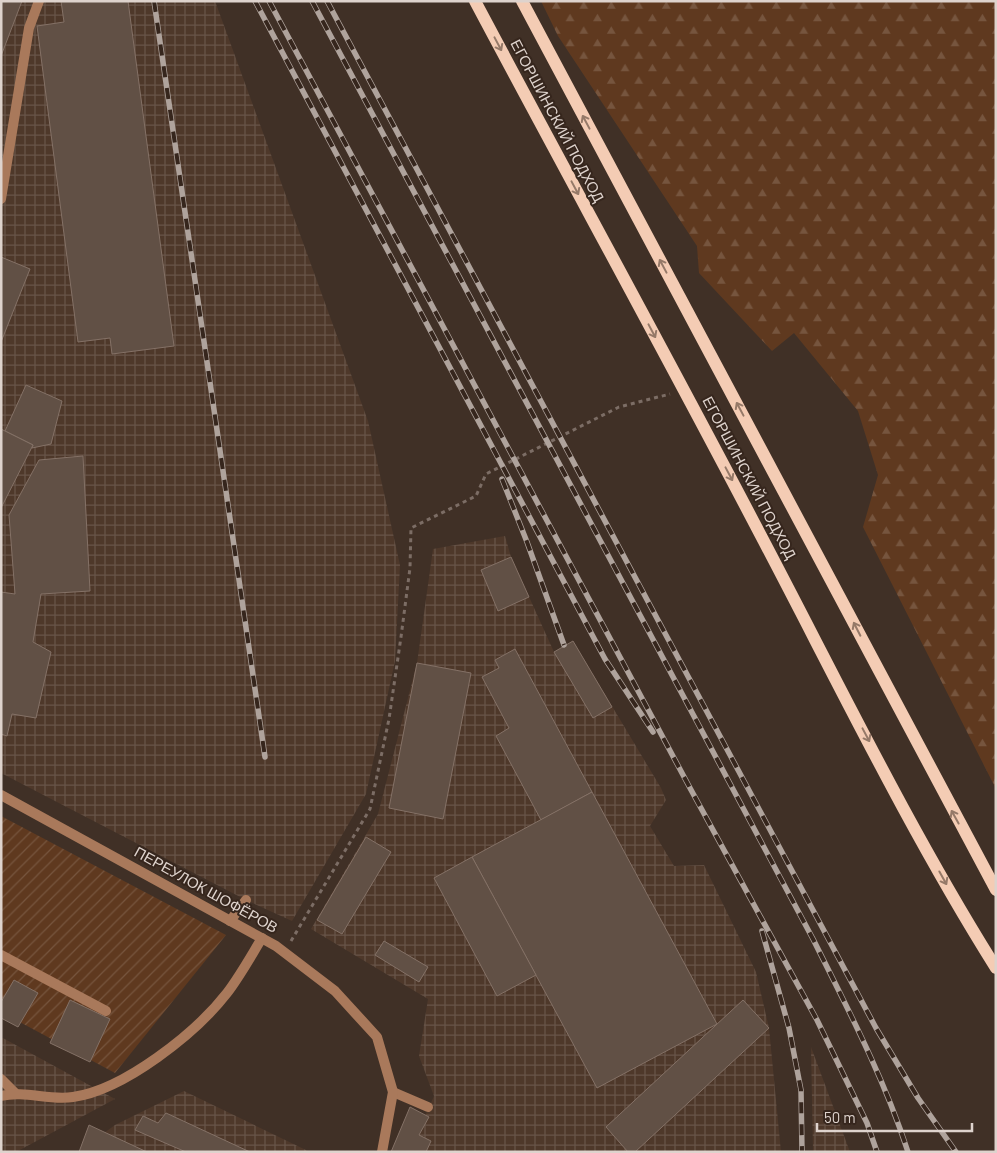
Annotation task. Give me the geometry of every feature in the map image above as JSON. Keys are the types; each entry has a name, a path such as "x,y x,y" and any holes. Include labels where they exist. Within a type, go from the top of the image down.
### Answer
{"main road":[{"name":"ЕГОРШИНСКИЙ ПОДХОД","path":"475,1 904,807 996,968"},
{"name":"ЕГОРШИНСКИЙ ПОДХОД","path":"522,1 996,890"}],"street":[{"path":"1,199 29,28 39,1"},
{"name":"ПЕРЕУЛОК ШОФЁРОВ","path":"1,795 262,938 284,952 335,991 378,1036 393,1092"},
{"path":"230,921 246,900"},
{"path":"1,1096 15,1092 72,1098 109,1087 145,1066 192,1029 227,993 262,938"},
{"path":"1,955 106,1012"},
{"path":"1,1079 15,1092"},
{"path":"382,1152 393,1092 428,1107"}],"path":[{"path":"284,952 370,809 389,719 401,637 410,568 411,528 476,496 486,474 619,407 684,391"}],"shaded area":[{"path":"1,1 215,1 368,421 400,565 395,661 366,794 292,921 246,900 1,773"},
{"path":"505,536 511,557 554,652 573,641 661,788 666,800 650,826 674,866 704,865 756,972 769,1028 781,1152 409,1152 434,1096 419,1056 428,999 311,929 378,814 417,663 433,549"},
{"path":"1,1037 115,1099 16,1152 1,1152"},
{"path":"811,1047 850,1152 813,1152"},
{"path":"184,1091 310,1152 78,1152 115,1125"}],"green space":[{"path":"541,1 996,1 996,789 863,527 878,475 858,411 794,333 772,351 699,273 697,246 558,36"},
{"path":"1,816 226,935 115,1073 1,1012"}],"building":[{"path":"1,1 22,1 1,56"},
{"path":"61,1 128,1 174,346 112,354 110,338 78,342 37,26 64,22"},
{"path":"1,257 30,269 1,342"},
{"path":"26,385 62,401 51,444 32,448 33,445 5,431"},
{"path":"1,429 33,445 1,508"},
{"path":"83,456 90,591 41,594 33,642 51,652 36,718 12,714 7,736 1,734 1,592 15,594 9,515 39,460"},
{"path":"511,557 529,597 498,611 481,570"},
{"path":"573,641 612,707 593,718 554,652"},
{"path":"515,649 592,792 541,820 496,736 509,728 482,677 499,668 495,660"},
{"path":"417,663 471,673 443,819 389,808"},
{"path":"592,792 717,1024 597,1088 472,857"},
{"path":"366,837 391,852 342,934 317,920"},
{"path":"472,857 536,975 497,996 434,878"},
{"path":"384,941 428,967 419,982 375,955"},
{"path":"14,980 38,993 18,1027 1,1018 1,1002"},
{"path":"70,1000 110,1019 90,1062 50,1043"},
{"path":"743,1000 769,1028 635,1152 628,1152 606,1127"},
{"path":"410,1107 429,1117 419,1135 431,1141 426,1152 391,1152"},
{"path":"166,1113 250,1152 186,1152 135,1130 143,1116 158,1123"},
{"path":"89,1125 147,1152 79,1152"}],"railway":[{"path":"154,1 265,757"},
{"path":"255,1 605,659 653,732"},
{"path":"269,1 690,788 817,1020 867,1123 877,1152"},
{"path":"312,1 813,939 877,1071 908,1152"},
{"path":"327,1 876,1028 918,1098 956,1152"},
{"path":"502,479 564,645"},
{"path":"762,931 789,1028 801,1090 802,1152"}]}
